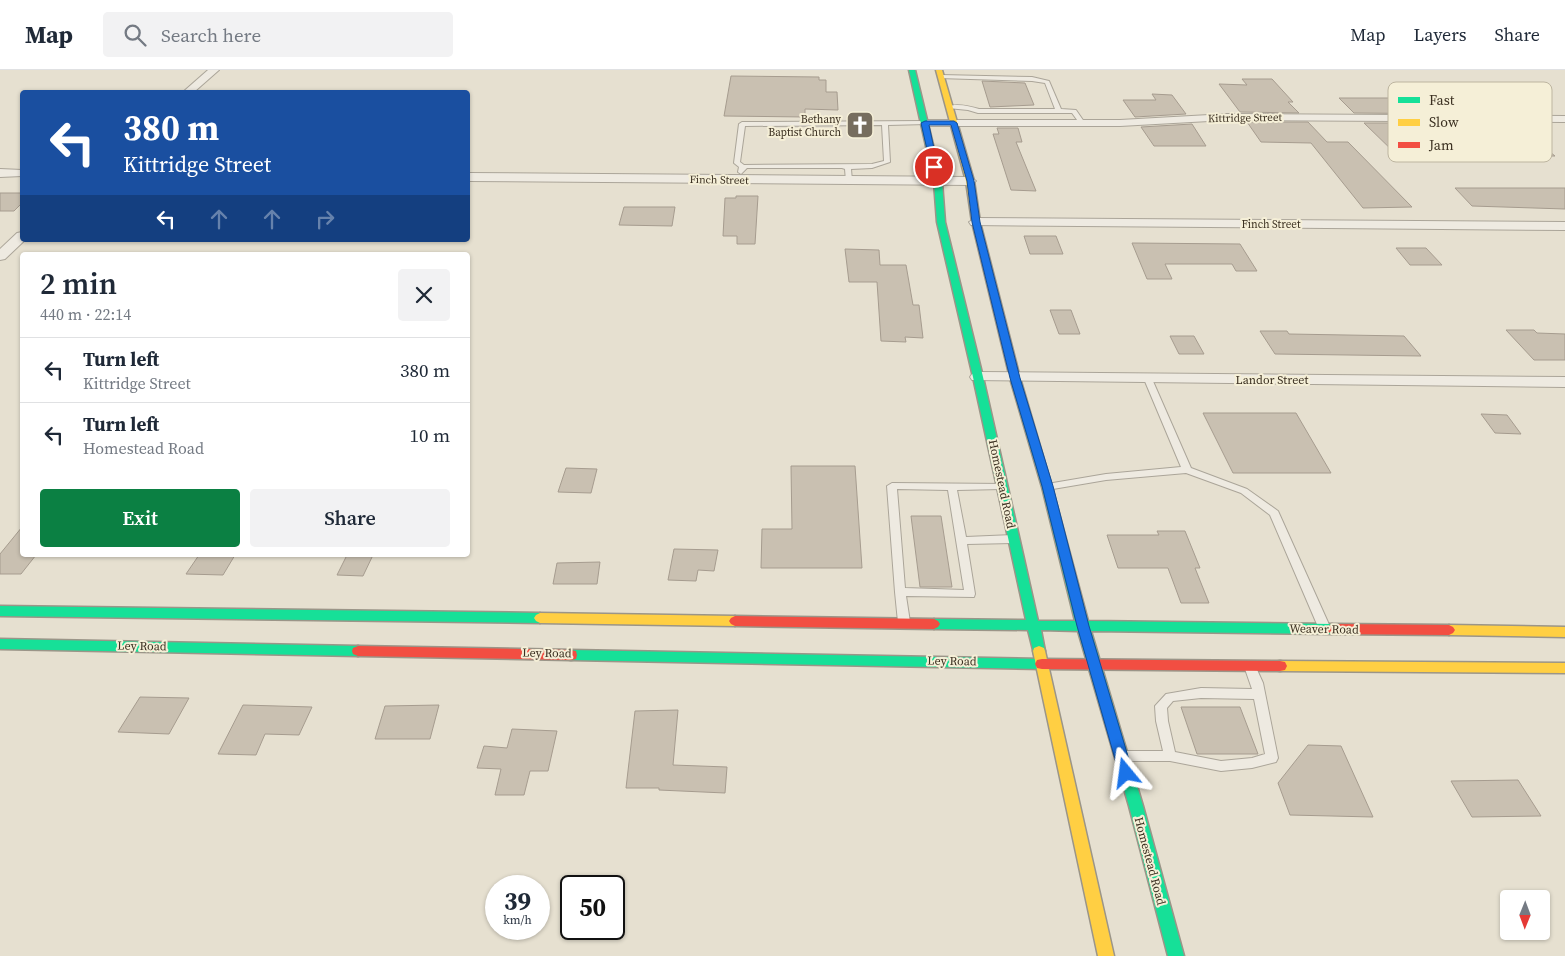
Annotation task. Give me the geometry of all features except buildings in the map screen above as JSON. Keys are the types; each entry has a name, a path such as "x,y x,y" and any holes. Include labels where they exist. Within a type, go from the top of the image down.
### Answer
{"main road":[{"name":"Homestead Road","path":"929,75 950,107 970,181 976,222 1015,378 1047,486 1083,626 1176,956"},
{"name":"Homestead Road","path":"929,75 925,123 938,182 941,222 978,377 1106,956"},
{"path":"0,611 224,618 511,622 904,622 1083,626"},
{"name":"Weaver Road","path":"1083,626 1565,632"},
{"name":"Ley Road","path":"0,644 208,643 501,648 1094,664"},
{"path":"1094,664 1565,668"}],"street":[{"path":"190,90 214,70"},
{"name":"Kittridge Street","path":"925,123 1082,124 1227,117 1388,118"},
{"name":"Kittridge Street","path":"1552,119 1565,119"},
{"path":"0,173 20,173"},
{"name":"Finch Street","path":"470,177 970,181"},
{"name":"Finch Street","path":"976,222 1565,226"},
{"path":"0,256 20,238"},
{"name":"Landor Street","path":"978,377 1565,382"}],"lane":[{"path":"929,75 1032,79 1047,82 1059,111"},
{"path":"950,107 969,108 978,111 1074,111 1082,124"},
{"path":"1013,111 1018,124"},
{"path":"885,123 886,162 872,166 743,167 737,163 742,124 885,123 925,123"},
{"path":"740,180 743,167"},
{"path":"846,167 849,181"},
{"path":"1148,379 1187,470"},
{"path":"1047,486 1106,477 1187,470 1244,491 1274,513 1325,629"},
{"path":"904,622 892,486 1002,486"},
{"path":"900,592 970,594 963,540 952,487"},
{"path":"963,540 1014,539"},
{"path":"1121,756 1170,756 1221,766 1252,763 1272,758 1259,694 1250,666"},
{"path":"1170,756 1162,721 1161,706 1170,697 1200,693 1259,694"}],"traffic: fast":[{"path":"912,70 938,182 941,222 978,377 1039,651"},
{"path":"1015,378 1047,487 1083,626 1136,806 1176,956"},
{"path":"0,611 540,618"},
{"path":"934,624 1332,629"},
{"path":"0,644 358,651"},
{"path":"571,655 1042,664"}],"traffic: slow":[{"path":"939,70 970,181 976,222 1015,378"},
{"path":"540,618 735,621"},
{"path":"1449,630 1565,632"},
{"path":"1039,651 1106,956"},
{"path":"1280,666 1565,668"}],"traffic: jam":[{"path":"735,621 934,624"},
{"path":"1332,629 1449,630"},
{"path":"358,651 571,655"},
{"path":"1042,664 1280,666"}],"place":[{"name":"Bethany Baptist Church","path":"860,125"}],"route":[{"path":"934,167 925,123 954,123 970,181 976,222 1015,378 1047,486 1083,626 1126,773"}]}
